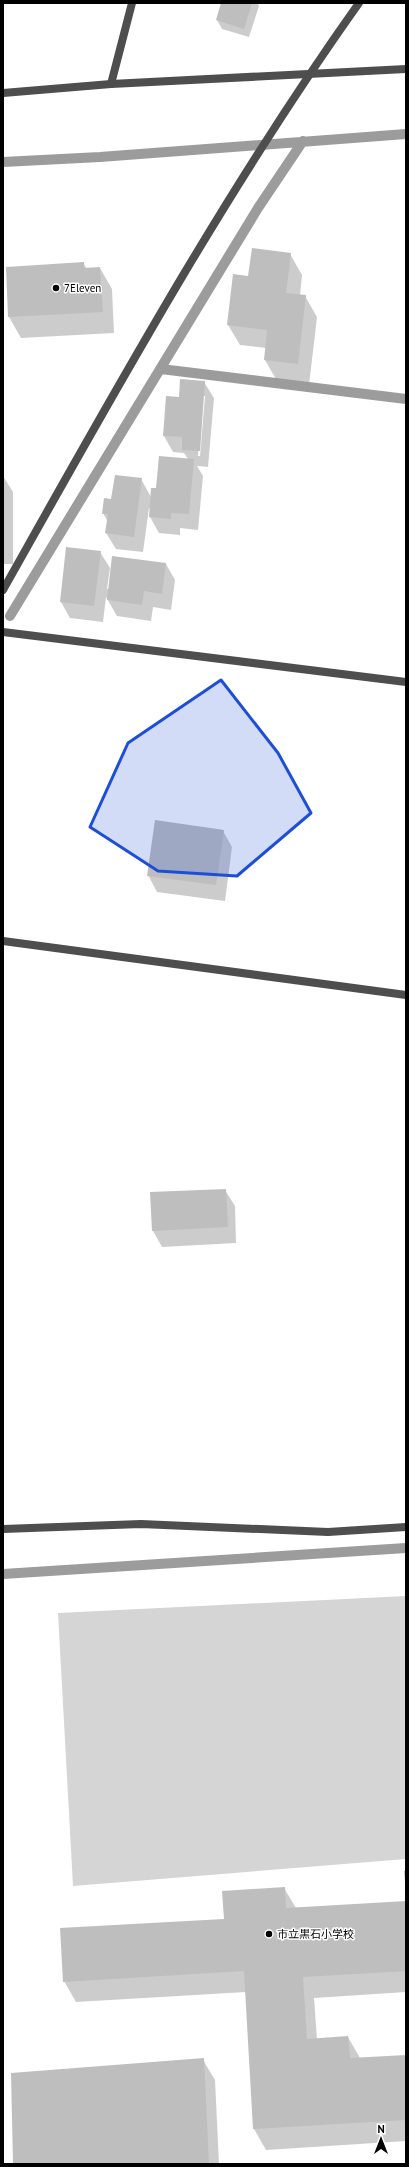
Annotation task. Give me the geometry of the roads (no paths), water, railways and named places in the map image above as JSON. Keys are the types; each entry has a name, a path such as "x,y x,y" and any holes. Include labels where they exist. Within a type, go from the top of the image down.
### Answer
{"street":[{"path":"111,84 132,3"},
{"path":"3,590 140,347 309,73 359,3"},
{"path":"3,92 111,84 406,69"},
{"path":"3,632 406,682"},
{"path":"3,941 406,996"},
{"path":"3,1529 141,1524 328,1532 406,1527"}],"waterway":[{"path":"3,162 100,157 406,134"},
{"path":"10,616 258,208 303,141"},
{"path":"161,369 406,399"},
{"path":"3,1574 406,1548"}],"place":[{"name":"7Eleven","path":"56,288"},
{"name":"市立黒石小学校","path":"269,1934"}]}
